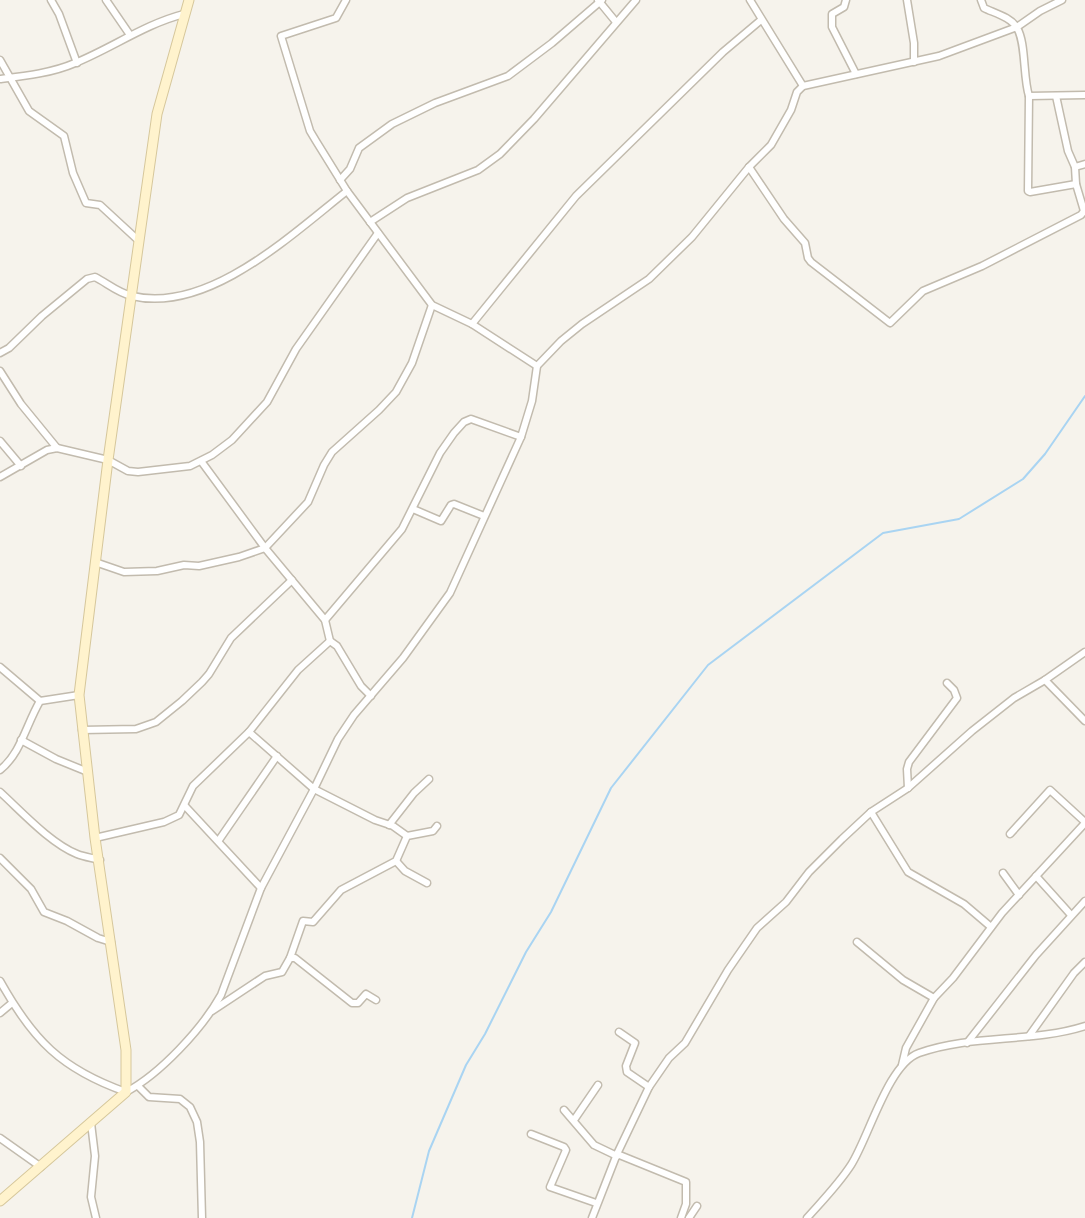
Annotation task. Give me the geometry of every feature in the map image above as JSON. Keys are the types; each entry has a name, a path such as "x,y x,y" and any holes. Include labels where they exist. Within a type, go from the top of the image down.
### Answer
{"street":[{"path":"51,0 59,14 77,63"},
{"path":"106,0 130,35"},
{"path":"126,1092 126,1050 96,838 79,695 108,460 157,114 189,0"},
{"path":"346,0 336,18 282,35 280,38 302,100 310,131 347,192 432,306 472,324 537,366"},
{"path":"370,222 407,198 478,170 500,154 534,119 636,0"},
{"path":"750,0 803,86"},
{"path":"846,0 844,7 832,14 830,19 832,27 856,74"},
{"path":"907,0 914,43 914,62"},
{"path":"981,0 984,8 1003,16 1017,27 1023,47 1024,75 1029,96 1028,191 1076,184"},
{"path":"0,1201 42,1167 126,1092 155,1074 211,1011 220,995 261,888 314,789 338,739 354,715 409,651 450,594 520,437 532,401 537,366 561,341 582,324 649,279 692,237 749,167 772,145 792,110 797,92 803,86 939,56 1017,27 1040,11 1062,0"},
{"path":"340,180 350,170 359,148 388,127 435,103 508,76 552,43 600,1 616,22"},
{"path":"0,79 39,74 77,63 130,35 169,18 184,14"},
{"path":"472,324 576,196 716,59 761,20"},
{"path":"0,60 29,112 64,136 73,172 86,203 100,205 139,240"},
{"path":"1029,96 1085,95"},
{"path":"749,167 784,218 805,243 808,258 811,262 890,323 923,291 982,266 1081,215 1084,211 1056,96"},
{"path":"1075,168 1085,164"},
{"path":"0,354 87,279 95,277 118,291 132,296 167,298 186,296 223,279 269,252 347,192"},
{"path":"0,477 47,450 57,448 108,460 128,471 150,472 190,466 201,461 232,440 267,402 296,349 378,233"},
{"path":"95,562 124,572 157,572 239,557 265,548 308,502 324,465 332,452 379,410 396,392 412,363 432,306"},
{"path":"0,371 21,404 57,448"},
{"path":"325,620 402,529 440,453 454,433 467,420 520,437"},
{"path":"0,441 21,466"},
{"path":"201,461 265,548 325,620 330,641 337,646 361,686 371,696"},
{"path":"412,508 442,521 451,505 454,504 484,516"},
{"path":"82,730 136,729 156,722 202,682 231,638 292,580"},
{"path":"96,838 164,822 180,815 193,786 249,732 298,670 330,641"},
{"path":"592,1218 596,1203 649,1087 669,1058 685,1043 728,970 757,928 786,902 809,872 871,812 908,788 972,731 1014,698 1045,680 1085,652"},
{"path":"0,667 40,701 79,695"},
{"path":"1045,680 1085,721"},
{"path":"908,788 907,769 909,762 957,698 954,690 947,683"},
{"path":"0,770 13,758 40,701"},
{"path":"249,732 314,789 375,820 389,825 407,836 433,831 437,826"},
{"path":"21,740 56,759 88,772"},
{"path":"219,840 277,756"},
{"path":"389,825 414,793 429,779"},
{"path":"902,1067 906,1048 934,998 953,978 991,927 1084,825 1050,790 1010,834"},
{"path":"0,792 60,844 77,854 100,860"},
{"path":"185,806 219,840 261,888"},
{"path":"871,812 908,872 964,904 991,927"},
{"path":"211,1011 265,976 282,972 290,958 303,921 313,922 341,890 396,861 407,836"},
{"path":"0,858 31,889 44,912 67,921 98,938 111,942"},
{"path":"396,861 405,871 426,883"},
{"path":"1002,873 1019,895"},
{"path":"1036,876 1071,915"},
{"path":"967,1043 1036,955 1085,901"},
{"path":"857,942 903,980 934,998"},
{"path":"290,958 295,958 352,1003 358,1003 366,994 376,1000"},
{"path":"1029,1036 1074,973 1085,962"},
{"path":"0,981 12,1003 36,1036 56,1056 72,1066 126,1092"},
{"path":"0,1013 12,1003"},
{"path":"807,1218 832,1192 852,1164 891,1080 910,1058 919,1053 967,1043 1062,1032 1085,1026"},
{"path":"619,1032 635,1043 626,1066 627,1072 649,1087"},
{"path":"574,1120 598,1085"},
{"path":"138,1086 149,1097 180,1099 194,1112 200,1142 202,1218"},
{"path":"564,1110 574,1120 576,1127 594,1145 686,1182 686,1204 681,1218"},
{"path":"91,1123 95,1156 91,1196 96,1218"},
{"path":"531,1134 564,1147 566,1150 550,1187 596,1203"},
{"path":"0,1138 42,1167"},
{"path":"689,1218 697,1206"}],"waterway":[{"path":"412,1218 429,1151 466,1065 485,1034 526,952 551,912 611,788 708,665 883,533 959,519 1023,479 1045,454 1085,396"}]}
